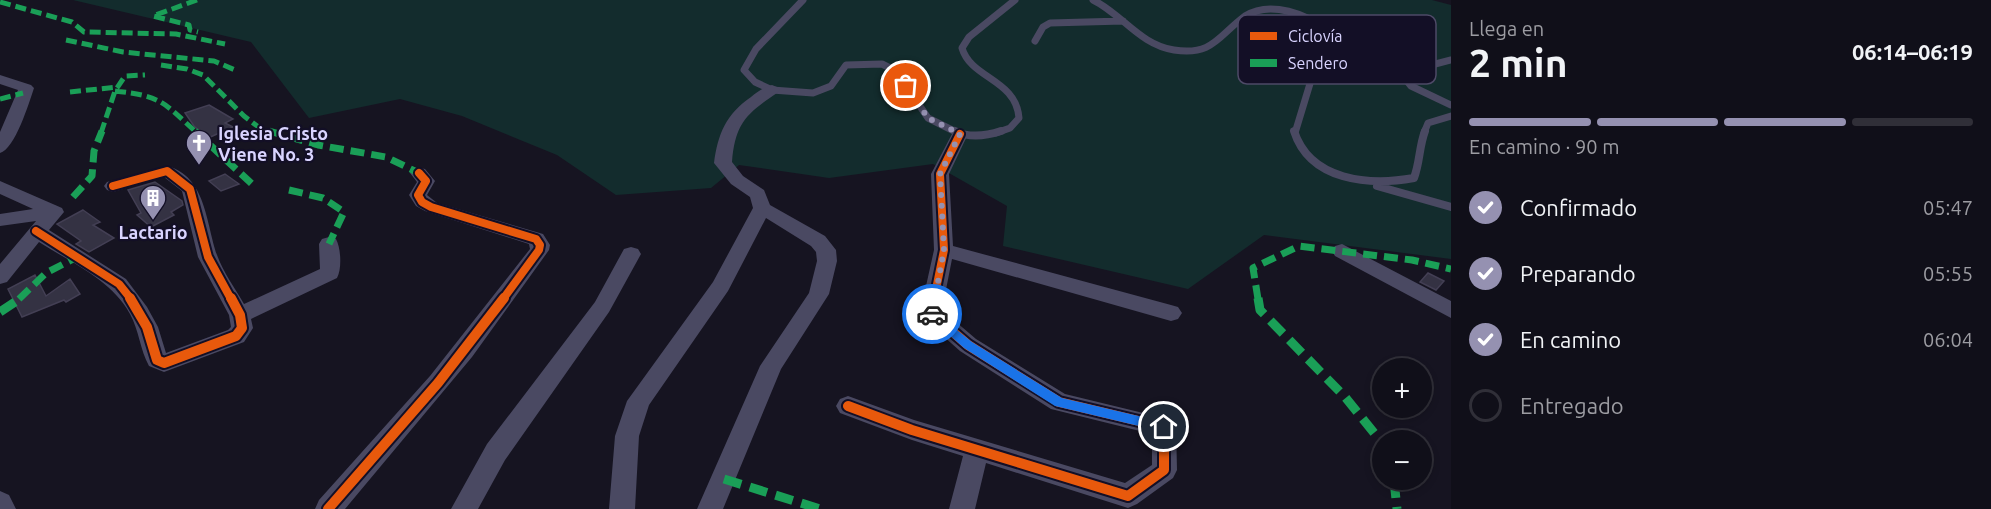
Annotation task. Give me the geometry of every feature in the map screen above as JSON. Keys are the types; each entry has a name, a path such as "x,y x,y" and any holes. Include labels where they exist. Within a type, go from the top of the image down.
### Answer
{"street":[{"path":"0,79 26,88 17,115 0,148"},
{"path":"710,509 771,366 819,294 827,261 826,250 818,241 762,207 758,194 737,180 723,163 725,135 745,107 772,90"},
{"path":"848,406 912,430 1128,496 1164,470 1164,427 1059,402 968,345 931,313 944,250 940,174 960,134"},
{"path":"36,231 119,284 137,307 147,327 156,360 159,362 164,363 236,336 242,328 240,315 208,257 190,189 167,171 112,186"},
{"path":"328,509 416,411 502,304 539,250 540,245 536,239 431,207 422,202 418,195 426,181 419,173"},
{"path":"0,187 54,212"},
{"path":"622,509 627,436 639,401 721,286 762,207"},
{"path":"0,220 54,212"},
{"path":"0,277 20,256 36,231 54,212"},
{"path":"240,315 330,273 329,244"},
{"path":"944,250 1171,313"},
{"path":"1342,251 1451,310"},
{"path":"464,509 496,452 602,307 631,254"},
{"path":"962,509 977,448"},
{"path":"0,503 3,509"}],"lane":[{"path":"803,0 756,49 744,70 755,82 772,90 813,93 831,86 846,65 882,64 896,71 928,118 960,134 987,136 1010,128 1018,117 1018,105 1009,92 965,58 962,48 969,37 1015,0"},
{"path":"1093,0 1113,12 1154,46 1175,50 1204,49 1238,22"},
{"path":"1246,15 1260,7 1280,7 1308,15"},
{"path":"1035,41 1043,27 1050,23 1123,21"},
{"path":"1436,64 1451,60"},
{"path":"1309,84 1294,130 1296,142 1312,160 1332,172 1451,207"},
{"path":"1409,84 1451,105"},
{"path":"1363,182 1396,183 1414,177 1420,162 1421,142 1428,123 1451,116"}],"green space":[{"path":"73,0 1432,0 1451,5 1451,259 1264,235 1188,289 1003,246 1007,206 933,164 829,178 739,165 711,188 616,195 557,155 462,116 400,99 309,118 251,42"}],"building":[{"path":"209,105 233,119 225,123 233,127 208,138 194,126 185,113"},
{"path":"225,174 239,184 221,191 209,181"},
{"path":"155,182 182,201 183,205 171,212 174,215 151,227 137,215 141,213 128,190"},
{"path":"83,210 100,222 93,225 114,238 89,252 76,244 81,241 57,224"},
{"path":"1428,273 1444,281 1436,290 1420,282"},
{"path":"35,275 46,296 70,279 80,294 66,302 64,300 22,317 8,289"}],"marked path":[{"path":"197,0 153,16 184,22 189,25 190,30 198,32"},
{"path":"0,2 72,22 84,32 176,34 225,44"},
{"path":"66,40 123,52 214,61 235,70"},
{"path":"161,65 187,69 203,75 244,116 261,129 318,145 386,157 419,173"},
{"path":"73,197 92,176 94,151 115,91 125,76 145,75"},
{"path":"70,92 118,87"},
{"path":"115,91 145,94 161,100 252,184"},
{"path":"0,99 23,93"},
{"path":"289,190 323,198 344,212 329,244"},
{"path":"1372,430 1345,397 1260,310 1253,268 1299,246 1412,260 1451,269"},
{"path":"0,312 24,296 50,270 77,257"},
{"path":"724,479 820,509"},
{"path":"1395,490 1397,509"}],"cycle path":[{"path":"848,406 912,430 1128,496 1164,470 1164,427 1059,402 968,345 931,313 944,250 940,174 960,134"},
{"path":"36,231 119,284 137,307 147,327 157,360 164,363 236,336 242,328 240,315 208,257 190,189 167,171 113,186"},
{"path":"328,509 438,383 490,318 539,250 540,245 536,239 431,207 422,202 418,195 426,181 419,173"}],"way so far":[{"path":"906,86 928,118 960,134 940,174 944,250 932,314"}],"place":[{"name":"Iglesia Cristo Viene No. 3","path":"199,166"},
{"name":"Lactario","path":"153,221"}],"route":[{"path":"932,314 968,345 1059,402 1164,427"}]}
